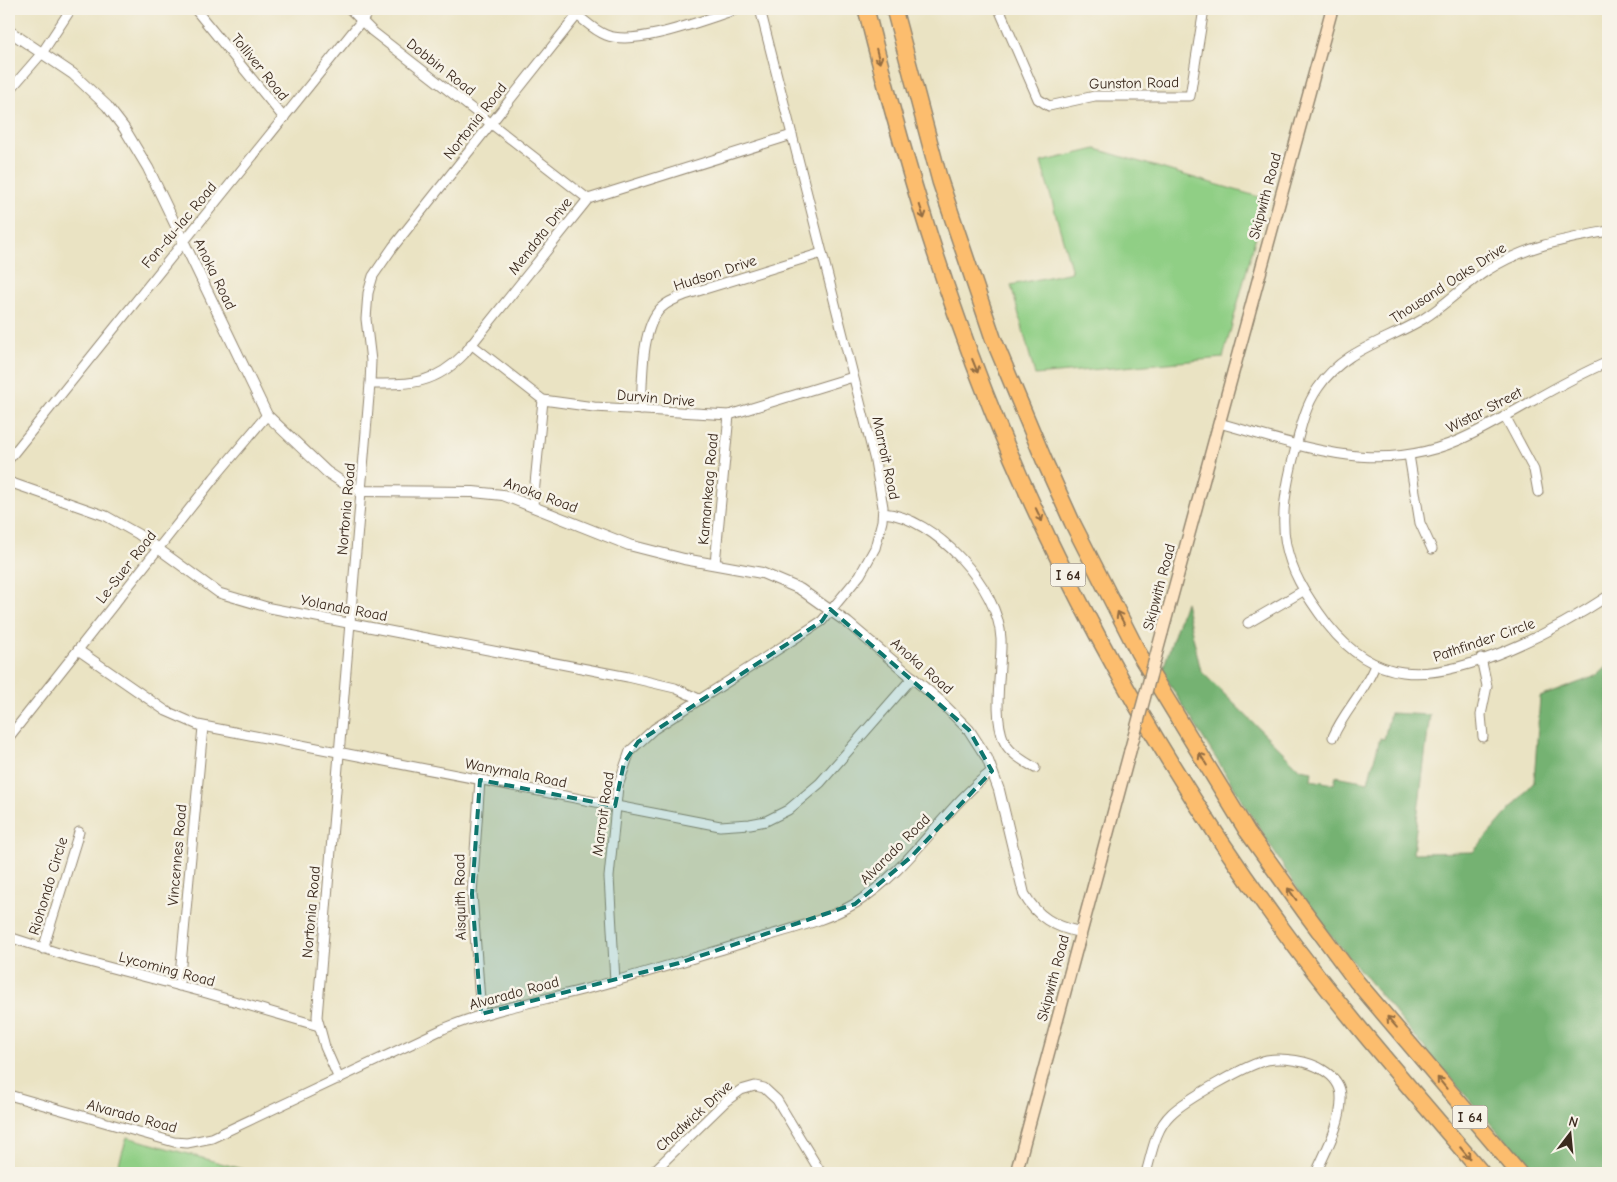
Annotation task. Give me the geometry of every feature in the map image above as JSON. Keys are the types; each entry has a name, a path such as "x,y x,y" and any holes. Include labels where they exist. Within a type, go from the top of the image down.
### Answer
{"highway":[{"name":"I 64","path":"866,9 911,180 965,340 1018,471 1074,588 1114,665 1193,799 1284,931 1482,1173"},
{"name":"I 64","path":"894,9 938,172 993,338 1068,513 1138,652 1247,831 1305,912 1357,982 1518,1173"}],"main road":[{"name":"Skipwith Road","path":"1016,1173 1332,9"}],"street":[{"path":"9,91 42,53 71,9"},
{"name":"Tolliver Road","path":"195,9 284,118"},
{"name":"Dobbin Road","path":"350,9 361,21 588,199"},
{"name":"Fon-du-lac Road","path":"9,460 143,290 371,9"},
{"path":"579,12 604,35 624,39 643,37 738,9"},
{"name":"Marroit Road","path":"615,981 609,877 615,806 620,776 630,751 654,729 822,621 868,564 875,548 883,513 881,488 760,9"},
{"name":"Gunston Road","path":"999,9 1038,99 1049,106 1095,96 1190,96 1204,9"},
{"name":"Nortonia Road","path":"339,1079 318,1026 320,974 372,361 366,306 373,276 393,247 579,12"},
{"name":"Anoka Road","path":"9,31 92,90 124,128 148,168 267,415 327,472 345,484 361,491 473,492 503,495 533,505 629,545 762,573 800,589 830,610 913,677 969,730 987,758 1000,790 1024,894 1030,904 1045,919 1056,925 1080,932"},
{"name":"Mendota Drive","path":"370,384 408,384 430,379 446,370 471,344 588,199 792,135"},
{"name":"Thousand Oaks Drive","path":"1297,444 1307,408 1316,390 1330,372 1347,357 1423,319 1479,275 1510,257 1553,242 1608,231"},
{"name":"Hudson Drive","path":"641,410 648,331 655,316 664,305 685,295 822,253"},
{"path":"471,344 543,400 533,505"},
{"name":"Wistar Street","path":"1219,423 1297,444 1360,457 1409,454 1458,440 1608,362"},
{"name":"Durvin Drive","path":"543,400 641,410 729,416 853,377"},
{"name":"Le-Suer Road","path":"9,737 251,431 267,415"},
{"name":"Kamankeag Road","path":"715,564 729,416"},
{"path":"1505,416 1534,470 1538,492"},
{"name":"Pathfinder Circle","path":"1297,444 1284,495 1283,522 1287,552 1303,590 1345,644 1375,665 1402,672 1441,671 1534,639 1608,596"},
{"path":"1409,454 1420,523 1432,549"},
{"name":"Yolanda Road","path":"9,482 106,516 131,530 206,586 230,598 270,608 675,688 699,699"},
{"path":"883,513 905,518 939,537 974,576 992,603 997,616 1001,638 1000,732 1009,749 1035,768"},
{"path":"1248,623 1303,590"},
{"name":"Wanymala Road","path":"78,650 166,711 203,727 720,826 766,821 788,810 820,783 913,677"},
{"path":"1480,658 1487,686 1481,715 1483,737"},
{"path":"1333,737 1344,715 1369,682 1375,665"},
{"name":"Vincennes Road","path":"179,986 203,727"},
{"name":"Alvarado Road","path":"9,1095 155,1138 187,1143 219,1135 443,1029 481,1014 615,981 792,928 855,904 883,884 911,857 972,788 992,771"},
{"name":"Aisquith Road","path":"480,780 472,894 481,1014"},
{"name":"Riohondo Circle","path":"43,949 79,832"},
{"name":"Lycoming Road","path":"9,937 43,949 318,1026"},
{"path":"1146,1173 1157,1135 1170,1114 1206,1090 1263,1062 1288,1060 1312,1065 1327,1073 1338,1084 1341,1098 1339,1114 1316,1173"},
{"name":"Chadwick Drive","path":"652,1173 726,1101 741,1090 758,1086 769,1092 776,1100 821,1173"}],"highlighted area":[{"path":"830,609 969,730 992,771 911,857 855,904 679,963 481,1014 472,894 480,780 615,806 624,763 638,742 822,621"}],"green space":[{"path":"1096,149 1266,199 1223,358 1035,375 1011,285 1072,272 1041,162"},
{"path":"1185,602 1201,671 1300,769 1312,771 1311,780 1334,784 1336,776 1368,782 1380,738 1384,739 1390,713 1430,715 1413,853 1473,852 1534,782 1540,697 1596,676 1608,665 1608,1173 1534,1173 1437,1063 1313,914 1162,672"},
{"path":"127,1137 256,1173 116,1173"}]}
